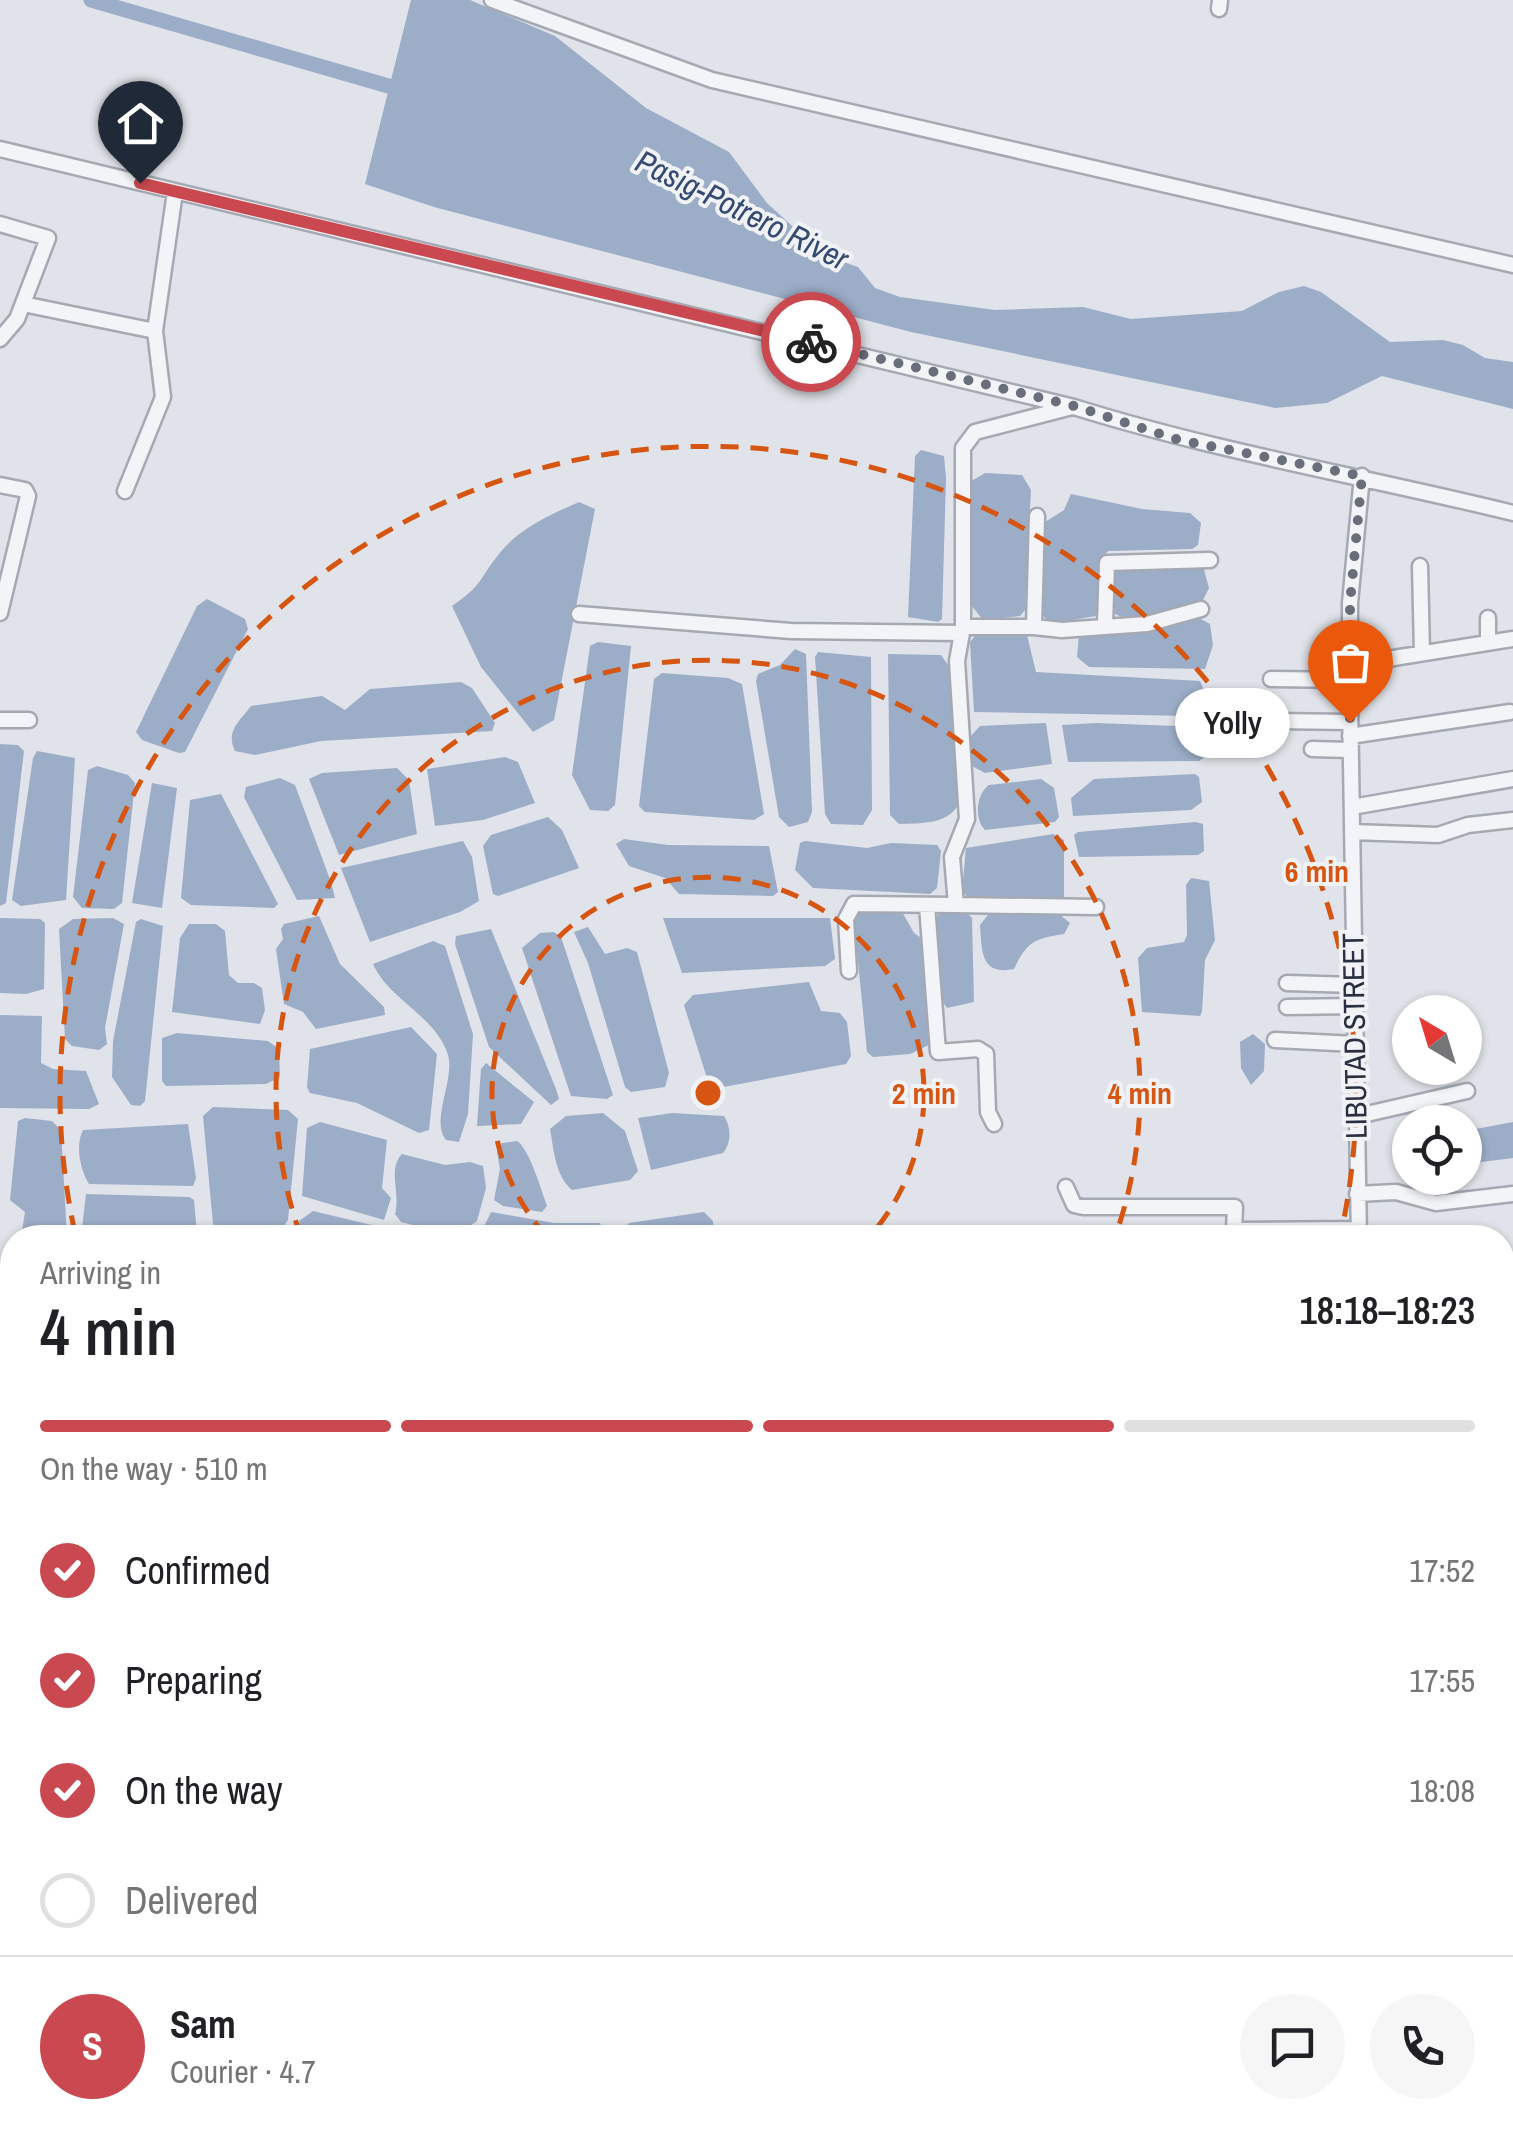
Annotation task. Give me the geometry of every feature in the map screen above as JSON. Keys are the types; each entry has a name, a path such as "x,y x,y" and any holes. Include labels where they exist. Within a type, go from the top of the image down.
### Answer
{"street":[{"path":"492,0 712,80 1513,265"},
{"path":"0,149 1074,406 1179,440 1362,476 1513,513"},
{"path":"125,491 163,397 154,331 175,192"},
{"path":"0,224 48,238 11,331 0,339"},
{"path":"23,304 154,331"},
{"path":"956,905 952,857 967,819 957,661 962,630 963,448 976,432 1074,406"},
{"name":"LIBUTAD STREET","path":"1359,1225 1350,673 1362,476"},
{"path":"0,484 25,490 28,496 0,614"},
{"path":"1034,626 1037,516"},
{"path":"1104,624 1107,563 1210,560"},
{"path":"1420,566 1422,653"},
{"path":"579,614 791,631 1034,626 1062,630 1104,624 1147,624 1201,610"},
{"path":"1488,618 1488,643"},
{"path":"1271,678 1350,673 1422,653 1513,639"},
{"path":"1312,749 1350,736 1510,712"},
{"path":"0,720 28,720"},
{"path":"1274,720 1350,736"},
{"path":"1352,807 1513,779"},
{"path":"1352,832 1438,835 1468,824 1513,820"},
{"path":"849,970 846,919 854,904 1096,906"},
{"path":"927,905 938,1052 953,1055 978,1050 986,1054 988,1112 994,1124"},
{"path":"1287,983 1354,985"},
{"path":"1287,1006 1355,1006"},
{"path":"1275,1040 1356,1044"},
{"path":"1358,1116 1467,1091"},
{"path":"1066,1186 1074,1206 1235,1207 1230,1225"},
{"path":"1357,1194 1396,1192 1436,1203 1513,1194"}],"water":[{"path":"411,0 470,0 555,36 646,108 729,152 767,203 832,258 858,267 875,288 900,297 995,310 1083,307 1131,319 1242,311 1279,292 1304,286 1321,292 1390,342 1443,340 1463,345 1485,358 1513,362 1513,409 1382,376 1327,403 1275,408 911,332 434,207 365,184"},
{"path":"921,450 944,456 942,619 938,622 908,617 915,456"},
{"path":"985,473 1022,475 1031,490 1025,610 1020,616 983,620 971,605 968,483"},
{"path":"1071,494 1142,509 1190,513 1201,523 1198,545 1192,549 1108,551 1101,565 1096,616 1050,624 1041,613 1042,531 1045,522 1064,510"},
{"path":"579,502 595,509 554,720 533,732 481,667 452,606 475,587 516,537"},
{"path":"1203,566 1209,588 1202,602 1147,618 1115,614 1111,576 1116,571"},
{"path":"207,599 245,619 248,629 185,752 179,753 142,740 136,732 197,606"},
{"path":"1199,618 1210,624 1213,645 1205,669 1089,667 1077,657 1079,635 1116,631 1135,634"},
{"path":"1027,635 1036,672 1200,681 1209,702 1203,712 1190,716 974,712 970,642 975,636"},
{"path":"598,642 631,646 615,805 608,811 590,810 572,775 590,646"},
{"path":"795,649 806,654 812,812 808,822 789,827 779,817 756,681 758,674 780,665"},
{"path":"818,652 871,657 872,810 863,825 831,824 825,814 815,657"},
{"path":"888,654 941,655 950,668 958,805 940,820 899,824 890,815"},
{"path":"662,673 728,678 742,684 764,814 754,820 645,812 639,806 654,679"},
{"path":"461,682 472,688 495,723 492,731 321,741 255,755 235,751 232,744 235,727 251,706 322,696 345,710 370,689"},
{"path":"1046,723 1052,764 985,773 972,766 970,737 980,726"},
{"path":"1062,725 1203,727 1205,757 1199,761 1068,762"},
{"path":"0,744 18,745 24,751 6,903 0,906"},
{"path":"37,751 75,758 66,900 21,906 12,900"},
{"path":"505,757 518,762 535,803 483,820 435,826 427,769"},
{"path":"97,766 128,775 135,783 122,903 114,909 82,908 73,897 88,770"},
{"path":"397,768 409,780 417,834 339,855 309,779 322,773"},
{"path":"1195,774 1199,777 1202,802 1191,810 1073,816 1071,798 1094,779"},
{"path":"280,778 295,785 335,898 297,900 244,797 246,787"},
{"path":"1041,779 1054,788 1059,817 1055,822 985,830 978,807 981,794 989,785"},
{"path":"152,783 177,788 162,908 132,903"},
{"path":"221,794 278,904 274,908 191,905 181,898 190,800"},
{"path":"548,817 562,830 579,868 498,896 493,894 483,846 491,835"},
{"path":"1203,824 1204,851 1198,855 1079,857 1074,835 1078,832"},
{"path":"1053,834 1064,840 1064,897 1060,901 967,896 962,892 966,848"},
{"path":"624,839 668,845 769,846 778,892 773,896 679,894 665,878 629,866 616,844"},
{"path":"463,841 472,857 479,901 460,912 370,942 341,868"},
{"path":"800,843 867,848 891,843 937,845 941,851 937,888 930,894 813,888 795,870"},
{"path":"1191,878 1209,881 1215,940 1205,960 1202,1012 1200,1016 1142,1012 1138,958 1147,948 1184,942 1186,885"},
{"path":"901,910 914,933 923,939 933,1043 910,1054 873,1057 867,1052 854,921 860,911"},
{"path":"964,910 972,918 974,1002 947,1008 942,1001 934,921 940,912"},
{"path":"991,911 1059,914 1070,923 1064,934 1032,943 1014,969 995,969 985,959 980,925"},
{"path":"319,916 340,964 384,1007 385,1015 316,1029 303,1012 284,1004 276,949 283,939 281,929 284,924"},
{"path":"0,918 40,919 45,923 44,989 26,994 0,993"},
{"path":"113,918 124,924 105,1028 107,1044 99,1050 72,1046 65,1039 59,929 73,919"},
{"path":"663,918 830,918 835,959 825,966 682,973"},
{"path":"141,919 163,926 145,1101 140,1106 131,1105 112,1077 113,1041 136,922"},
{"path":"189,924 216,924 225,931 229,975 238,983 254,983 262,988 265,1010 260,1024 172,1012 180,938"},
{"path":"588,927 605,954 627,948 637,952 669,1073 665,1087 631,1092 625,1087 588,963 574,932"},
{"path":"491,929 556,1089 559,1099 551,1105 489,1047 455,944 456,936"},
{"path":"554,932 561,937 613,1095 607,1099 571,1096 522,948 540,933"},
{"path":"433,941 445,946 473,1034 468,1114 459,1142 446,1140 442,1132 441,1111 449,1065 442,1041 380,977 373,964"},
{"path":"809,982 821,1011 840,1013 847,1022 851,1056 846,1064 718,1088 707,1078 684,1005 693,995"},
{"path":"0,1015 42,1016 41,1063 53,1069 86,1071 99,1104 89,1109 0,1108"},
{"path":"411,1027 437,1054 429,1130 419,1133 357,1103 310,1093 310,1049"},
{"path":"177,1033 268,1041 279,1049 280,1077 266,1084 166,1086 162,1081 162,1038"},
{"path":"1253,1034 1265,1044 1264,1071 1251,1085 1241,1068 1240,1042"},
{"path":"486,1063 534,1102 521,1124 477,1126 481,1069"},
{"path":"213,1107 288,1110 298,1119 285,1225 213,1224 203,1116"},
{"path":"603,1113 625,1131 638,1171 630,1180 572,1190 559,1170 550,1129 566,1116"},
{"path":"672,1113 724,1116 730,1134 723,1153 651,1170 638,1118"},
{"path":"18,1121 52,1121 61,1130 66,1225 23,1225 25,1212 10,1200"},
{"path":"320,1122 387,1140 382,1188 391,1198 384,1220 302,1196 307,1128"},
{"path":"1513,1122 1513,1158 1482,1162 1482,1128"},
{"path":"188,1124 196,1178 193,1186 89,1184 80,1157 83,1130"},
{"path":"517,1141 526,1152 547,1206 542,1212 503,1206 494,1200 500,1169 497,1152 502,1143"},
{"path":"402,1154 445,1165 470,1162 483,1166 486,1188 477,1221 471,1225 401,1222 395,1214 398,1160"},
{"path":"86,1194 194,1200 196,1225 82,1225"},
{"path":"313,1211 372,1225 299,1225"},
{"path":"491,1212 554,1223 601,1225 485,1225"},
{"path":"704,1212 713,1225 627,1225"}],"waterway":[{"name":"Pasig-Potrero River","path":"91,0 409,92"}],"way so far":[{"path":"811,342 1074,406 1179,440 1362,476 1350,603 1350,722"}],"place":[{"name":"Yolly","path":"1350,722"}],"route":[{"path":"140,183 811,342"}]}
